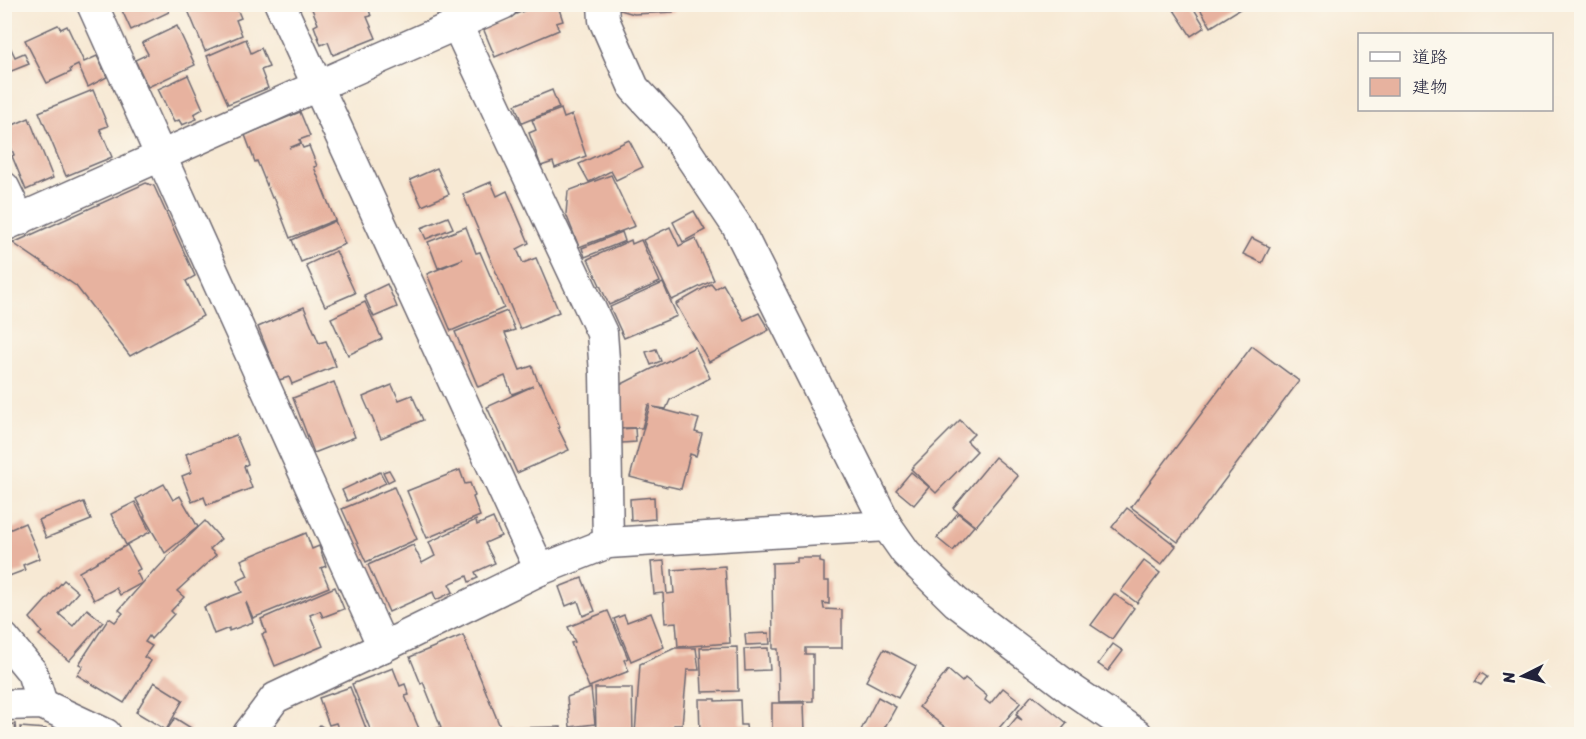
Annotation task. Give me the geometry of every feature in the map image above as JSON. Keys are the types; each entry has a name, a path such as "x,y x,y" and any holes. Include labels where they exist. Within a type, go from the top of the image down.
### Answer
{"street":[{"path":"92,4 383,647"},
{"path":"280,4 540,570"},
{"path":"4,187 12,223 317,86 466,15 503,4"},
{"path":"603,4 604,20 634,88 671,128 736,226 887,526 906,552 956,602 1071,689 1137,735"},
{"path":"466,15 602,333 605,373 608,543"},
{"path":"248,735 275,698 540,570 608,543 887,526"},
{"path":"4,638 32,672 42,704"},
{"path":"4,705 42,704 106,735"}],"building":[{"path":"123,4 165,4 169,12 131,30 120,6"},
{"path":"196,4 235,4 241,18 236,20 242,35 205,51 187,8"},
{"path":"310,4 367,4 371,16 367,17 376,38 333,55 328,42 321,45 314,26 318,24"},
{"path":"540,4 562,5 558,6 563,21 556,23 559,30 495,57 483,28"},
{"path":"620,4 673,4 673,12 634,14 620,10"},
{"path":"1182,4 1191,4 1205,27 1191,36 1174,10"},
{"path":"1197,4 1248,4 1211,27"},
{"path":"58,25 61,29 67,26 84,62 97,56 107,77 88,87 78,65 70,69 71,72 47,83 25,40"},
{"path":"177,26 195,65 148,87 135,60 148,54 142,43"},
{"path":"4,34 15,57 24,53 29,64 4,74"},
{"path":"246,39 251,53 261,48 269,67 261,70 268,88 228,104 207,56"},
{"path":"188,75 203,109 194,114 197,119 182,125 179,120 174,122 158,89"},
{"path":"93,90 108,126 100,129 112,157 66,176 39,112"},
{"path":"552,90 559,108 522,123 515,105"},
{"path":"561,109 564,118 572,115 586,156 555,168 553,162 541,166 529,133 536,130 532,120"},
{"path":"300,112 310,136 299,140 301,143 289,148 301,144 303,148 309,146 317,166 314,167 335,220 290,238 245,135"},
{"path":"29,118 53,178 26,190 4,129"},
{"path":"629,140 643,167 616,180 611,171 589,182 579,164"},
{"path":"437,168 449,194 422,206 410,180"},
{"path":"611,175 635,226 579,247 566,214 568,191"},
{"path":"491,182 497,196 507,191 529,243 517,249 523,263 536,258 559,312 520,329 463,194"},
{"path":"146,183 154,186 195,276 186,281 203,316 130,356 76,286 13,243"},
{"path":"694,211 705,230 683,242 673,222"},
{"path":"448,217 453,228 426,239 421,228"},
{"path":"335,221 345,244 301,262 292,240"},
{"path":"466,227 476,253 480,252 504,308 451,331 427,274 463,259 438,268 428,242"},
{"path":"670,227 679,246 695,238 714,280 672,300 643,240"},
{"path":"622,232 625,241 585,257 582,248"},
{"path":"1252,238 1270,247 1262,263 1243,254"},
{"path":"631,240 632,244 641,240 660,282 609,305 588,259"},
{"path":"336,251 355,293 325,306 306,265"},
{"path":"663,283 677,316 624,338 610,307"},
{"path":"387,284 397,307 374,317 364,295"},
{"path":"711,284 715,289 723,284 744,320 759,313 769,330 709,362 676,304"},
{"path":"365,302 382,339 348,355 331,318"},
{"path":"304,307 319,343 326,341 336,366 292,384 289,377 279,380 258,327"},
{"path":"507,311 515,330 505,333 520,370 532,366 569,450 517,473 487,407 533,386 512,394 505,376 478,387 455,332"},
{"path":"1252,346 1299,381 1178,542 1131,507"},
{"path":"695,347 710,378 670,400 666,409 653,407 699,419 695,432 702,434 696,456 690,454 681,489 630,477 650,405 648,405 642,428 620,428 620,385"},
{"path":"656,349 661,361 651,365 646,352"},
{"path":"334,382 355,437 314,453 293,398"},
{"path":"392,385 399,400 412,395 423,420 381,438 363,397"},
{"path":"960,420 974,434 967,441 977,451 936,493 911,469"},
{"path":"635,428 636,442 622,443 621,429"},
{"path":"236,435 248,464 244,466 252,488 207,505 204,497 192,502 182,476 192,472 186,454"},
{"path":"995,457 1018,476 976,526 953,508"},
{"path":"389,470 394,479 388,482 383,472"},
{"path":"460,470 465,484 470,483 480,516 427,538 407,491"},
{"path":"380,472 386,483 347,501 342,490"},
{"path":"911,472 929,487 914,505 896,490"},
{"path":"164,484 173,500 180,496 198,527 165,553 136,499"},
{"path":"394,487 417,539 366,562 342,509"},
{"path":"654,497 655,519 631,521 630,499"},
{"path":"84,502 91,520 46,538 39,520"},
{"path":"135,502 150,532 126,545 111,514"},
{"path":"1127,508 1176,546 1161,565 1112,527"},
{"path":"958,513 974,526 953,551 937,538"},
{"path":"493,518 501,536 485,543 495,563 475,572 478,578 469,582 467,576 449,584 453,592 436,600 433,592 389,612 368,565 413,545 422,563 435,556 429,542 476,520 477,525"},
{"path":"205,521 221,539 210,549 216,555 177,591 184,597 171,611 174,614 151,639 149,636 145,642 152,646 144,657 151,661 124,703 77,675 83,666 79,664 109,618 115,622 123,613 119,610 154,570"},
{"path":"25,523 40,558 23,565 25,570 4,578 4,532"},
{"path":"306,533 312,549 319,546 326,566 321,568 329,587 253,618 246,602 253,622 214,634 204,607 242,592 237,581 248,576 241,560"},
{"path":"127,545 140,569 136,571 142,583 120,595 116,588 94,600 79,572"},
{"path":"797,558 820,558 820,562 824,563 824,581 829,581 829,604 823,603 824,609 842,610 842,648 805,648 805,654 813,654 813,701 779,702 778,649 773,649 772,563 797,562"},
{"path":"664,561 667,594 674,593 672,570 725,566 730,643 678,647 676,622 665,623 663,593 654,594 651,562"},
{"path":"1144,561 1160,573 1137,603 1121,591"},
{"path":"582,578 595,611 583,616 578,601 566,606 559,587"},
{"path":"64,580 78,592 59,614 73,626 87,609 103,622 69,661 39,635 42,632 30,618"},
{"path":"335,587 344,609 323,617 320,611 310,615 323,646 275,666 262,634 266,633 261,619"},
{"path":"1114,594 1134,608 1112,639 1091,625"},
{"path":"608,611 628,658 624,660 629,671 589,687 571,643 575,642 568,627"},
{"path":"651,613 664,647 631,661 614,619 624,615 627,622"},
{"path":"769,633 770,644 746,645 745,634"},
{"path":"463,635 501,729 488,734 423,734 441,727 410,657"},
{"path":"1113,644 1123,651 1108,671 1098,664"},
{"path":"737,647 738,691 702,692 700,648"},
{"path":"675,648 696,648 699,670 687,670 682,725 674,725 674,734 635,734 640,664"},
{"path":"768,648 770,670 745,671 744,649"},
{"path":"884,649 916,666 898,698 866,681"},
{"path":"393,668 400,686 405,684 409,695 405,696 420,731 412,734 372,734 352,684"},
{"path":"948,670 962,682 965,678 987,696 985,700 990,704 1003,688 1021,702 994,734 954,734 919,707"},
{"path":"1481,673 1487,677 1481,685 1475,682"},
{"path":"154,682 183,700 166,730 136,712"},
{"path":"350,687 367,731 359,734 340,734 336,723 329,725 319,698"},
{"path":"591,688 595,724 570,727 567,697"},
{"path":"595,688 632,688 633,734 596,734"},
{"path":"1032,695 1067,723 1058,734 1003,734 1017,717 1022,720 1016,714"},
{"path":"878,697 896,707 881,734 860,732"},
{"path":"699,699 740,700 741,725 746,725 747,734 700,734"},
{"path":"772,703 804,703 805,732 772,733"},
{"path":"175,718 191,728 187,734 174,734 167,730"},
{"path":"15,724 16,734 4,734 4,726"},
{"path":"320,725 333,734 312,734"},
{"path":"20,727 46,729 46,734 21,734"},
{"path":"561,727 561,734 507,734 507,728"}]}
